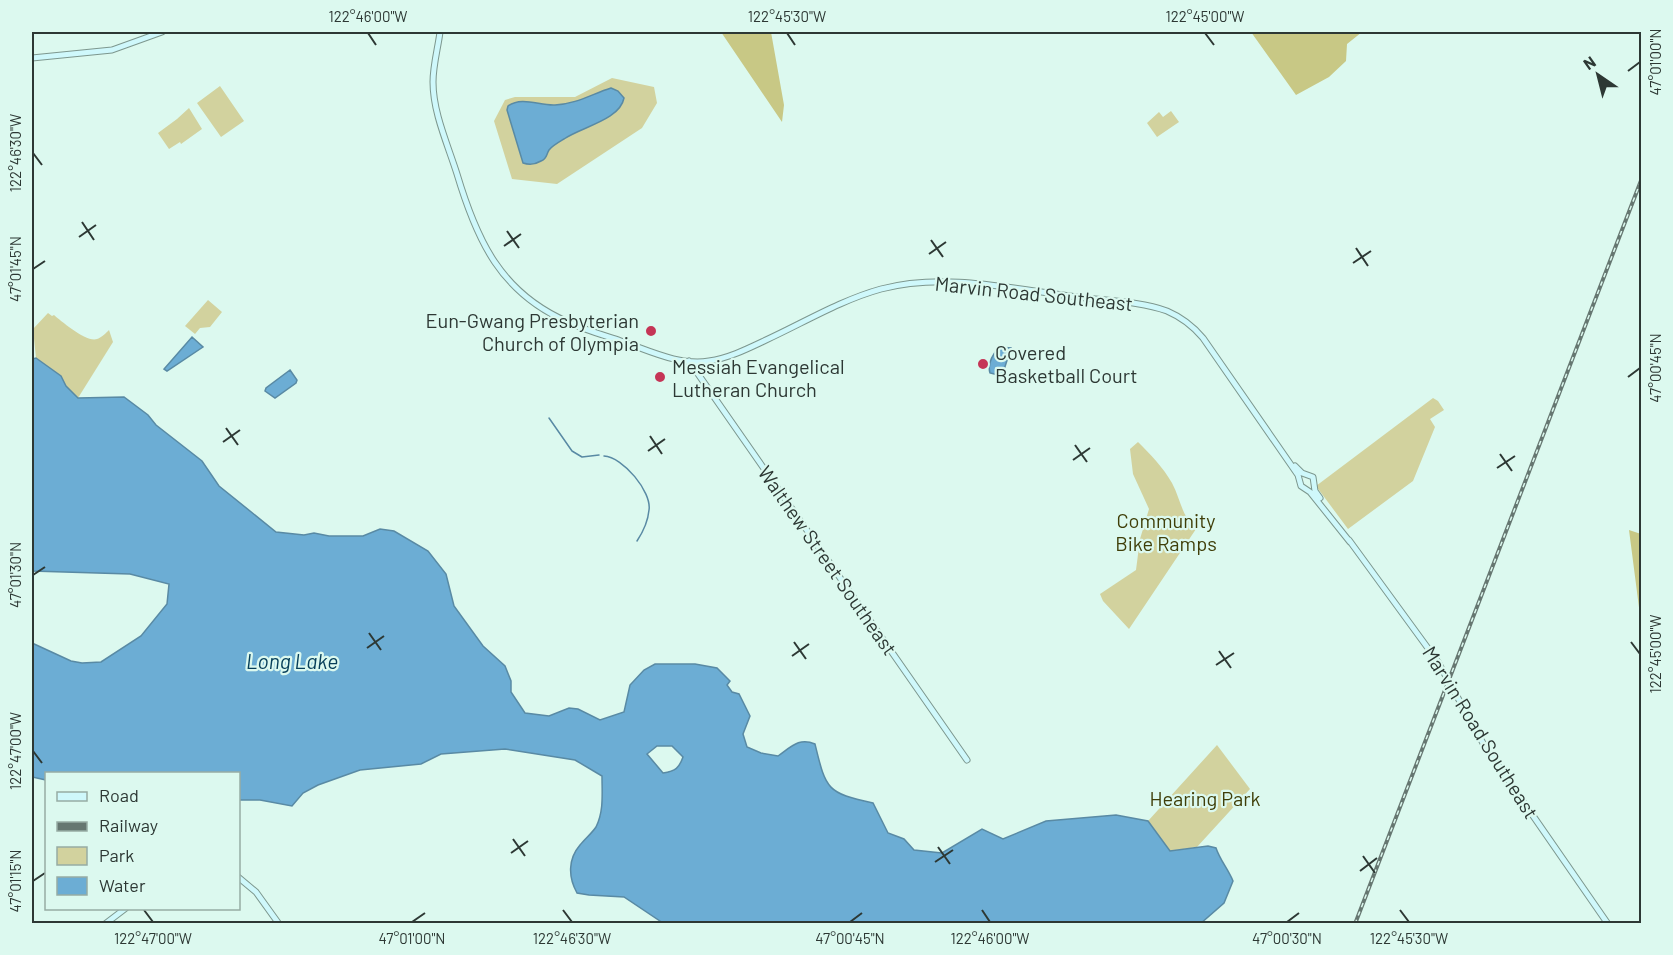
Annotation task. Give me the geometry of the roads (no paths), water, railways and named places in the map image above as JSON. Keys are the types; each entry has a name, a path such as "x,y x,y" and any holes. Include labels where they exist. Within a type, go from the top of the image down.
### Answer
{"street":[{"path":"32,58 112,50 162,32"},
{"name":"Marvin Road Southeast","path":"440,32 433,82 436,105 480,239 498,267 526,296 560,319 654,353 688,361 709,361 732,355 882,289 929,281 972,284 1148,306 1171,313 1192,326 1297,468 1307,474"},
{"name":"Walthew Street Southeast","path":"688,361 967,760"},
{"name":"Marvin Road Southeast","path":"1265,426 1300,480"},
{"path":"1307,474 1313,477 1314,485 1307,489 1301,486 1300,480 1307,474"},
{"name":"Marvin Road Southeast","path":"1314,485 1316,494 1438,662 1484,745 1608,924"},
{"name":"Marvin Road Southeast","path":"1307,489 1350,542"},
{"path":"240,879 256,892 279,924"},
{"path":"105,924 125,910"}],"water":[{"path":"611,88 618,91 624,98 621,106 615,112 556,144 543,160 532,164 523,163 507,110 508,106 519,102 563,104"},
{"path":"192,337 203,347 167,371 164,369"},
{"path":"999,347 1011,348 1002,376 990,373 989,369 991,359"},
{"name":"Long Lake","path":"36,358 61,376 66,386 78,398 124,397 202,461 219,486 276,532 363,536 380,529 394,531 428,551 446,574 454,606 483,646 505,666 511,681 511,692 525,713 549,716 569,708 578,709 600,720 624,712 630,685 644,670 655,664 695,664 717,668 730,681 727,685 732,692 739,694 750,716 743,734 747,747 761,753 778,756 800,742 815,744 822,771 831,787 846,796 873,803 888,833 904,839 914,850 942,853 982,829 1003,839 1046,821 1116,815 1148,821 1170,851 1208,846 1216,848 1233,881 1224,903 1200,924 663,923 624,897 577,893 572,881 571,862 576,850 599,821 602,776 575,760 505,749 441,754 421,764 360,770 318,785 303,793 292,806 260,800 240,800 240,772 45,772 45,780 32,777 32,643 71,661 101,662 141,636 167,604 169,584 130,574 32,571 32,359","holes":["657,746 672,746 683,757 676,768 663,773 647,754"]},
{"path":"290,370 297,380 296,383 275,398 265,391 266,388"}],"waterway":[{"path":"549,418 572,451 582,457 599,455"},
{"path":"604,456 612,458 627,469 646,494 649,510 645,526 637,541"}],"railway":[{"path":"1355,924 1642,178"}],"place":[{"name":"Eun-Gwang Presbyterian Church of Olympia","path":"651,331"},
{"name":"Covered Basketball Court","path":"983,364"},
{"name":"Messiah Evangelical Lutheran Church","path":"660,377"}],"park label":[{"name":"Community Bike Ramps","path":"1166,532"},
{"name":"Hearing Park","path":"1205,798"}]}
